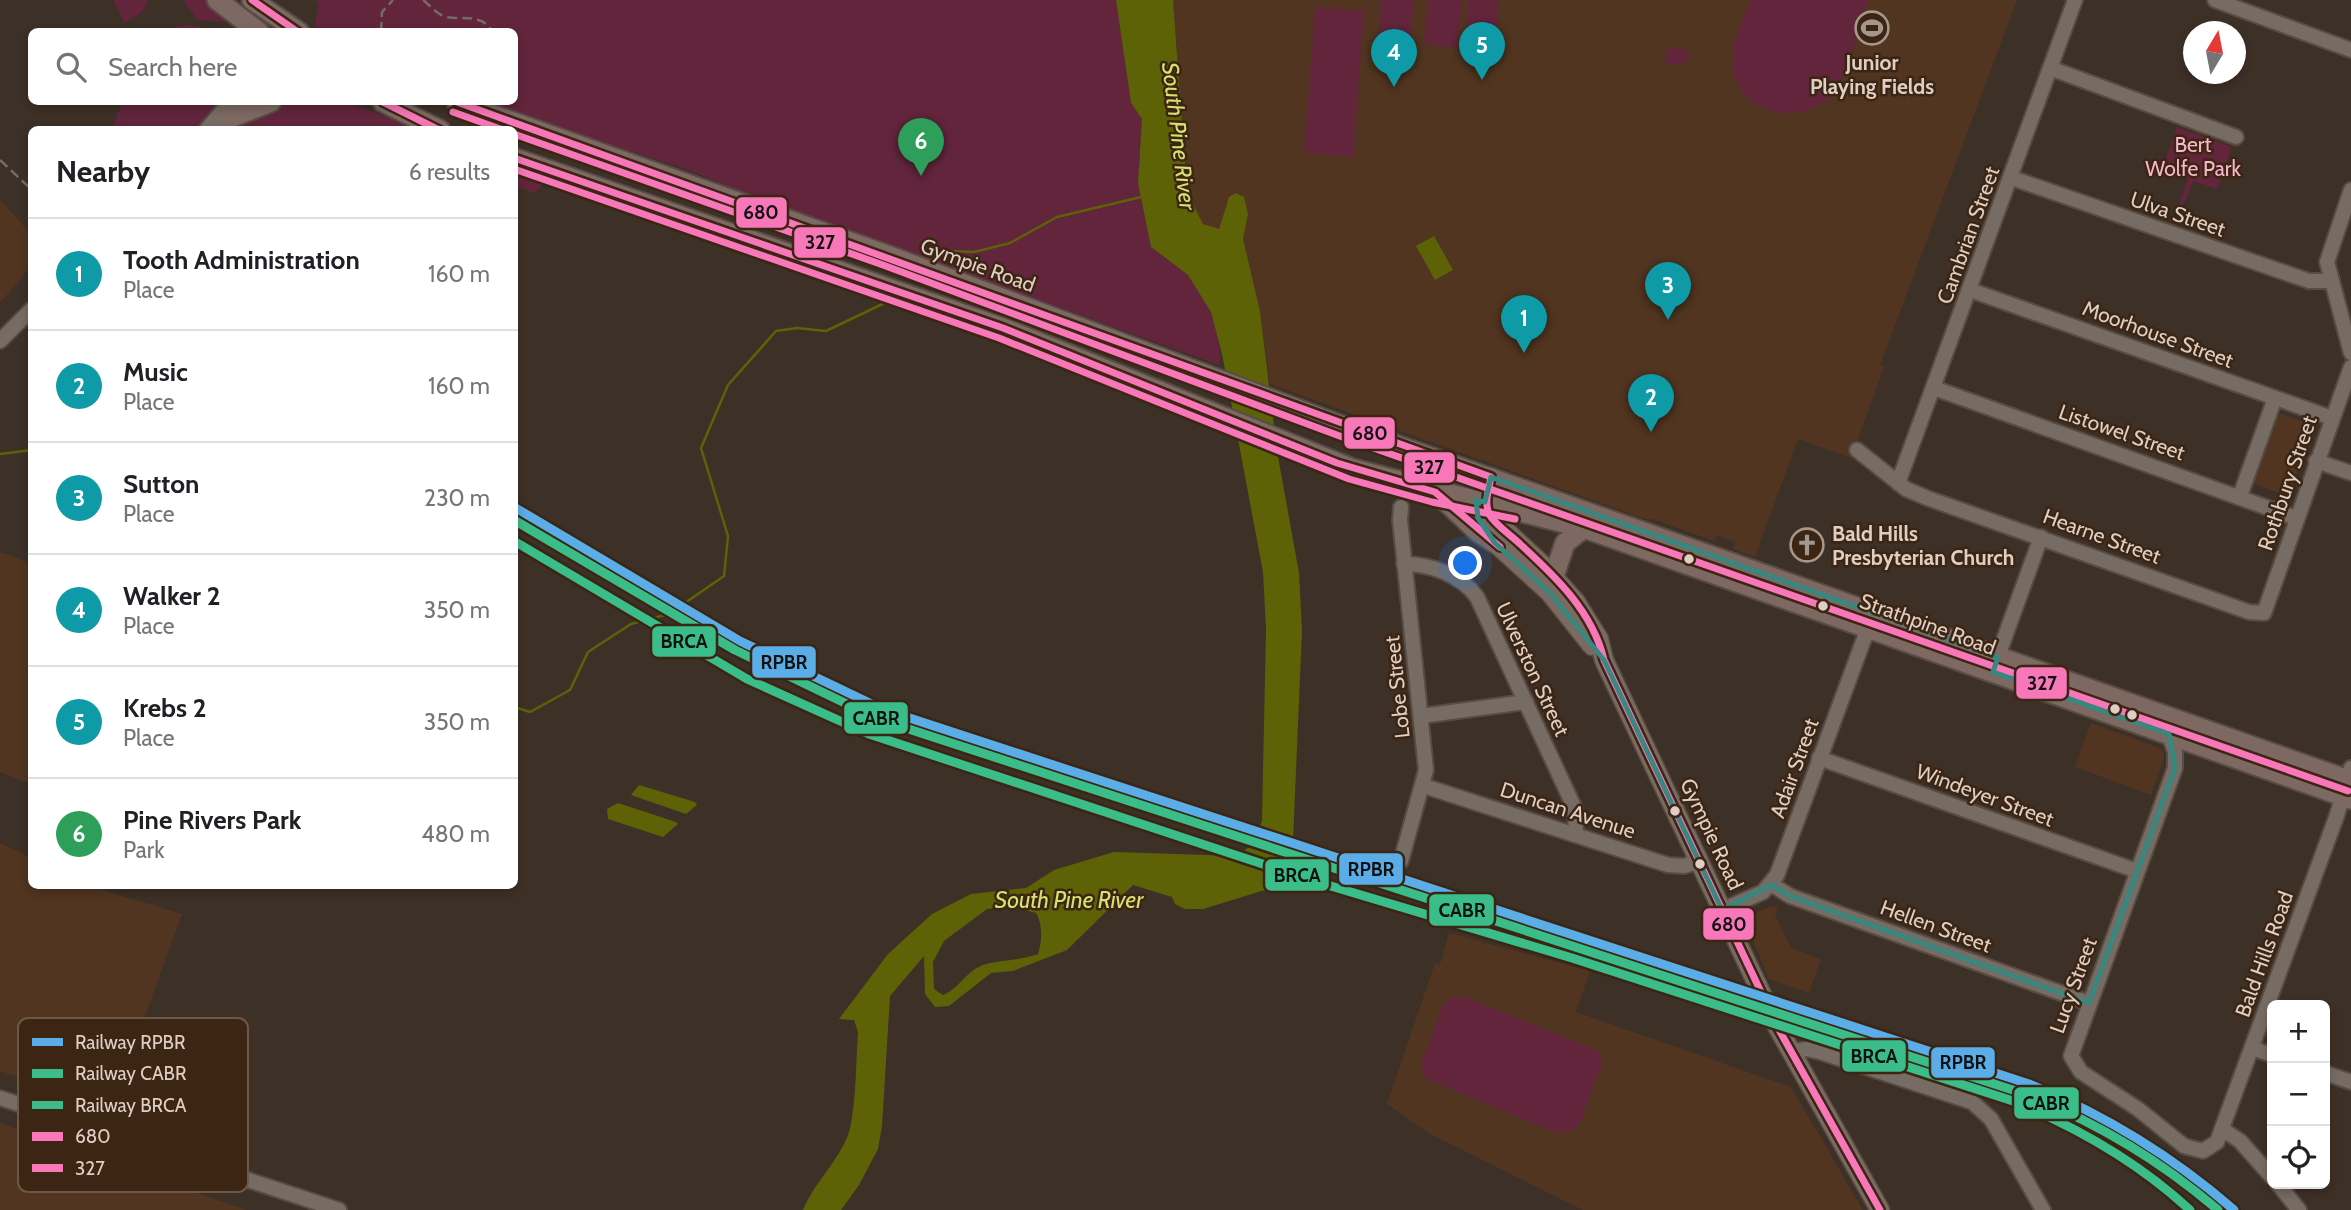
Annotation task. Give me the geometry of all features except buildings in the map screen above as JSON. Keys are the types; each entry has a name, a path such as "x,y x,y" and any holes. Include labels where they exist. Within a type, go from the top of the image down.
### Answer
{"highway":[{"path":"217,0 254,28"},
{"path":"251,0 287,28"},
{"path":"226,116 261,105"},
{"path":"386,105 431,126"},
{"name":"Gympie Road","path":"465,105 874,251 1290,407 1487,476"},
{"path":"518,159 1003,328 1337,463 1435,492 1481,501"},
{"name":"Strathpine Road","path":"1487,476 1870,620 2349,785"},
{"path":"1435,492 1479,533 1495,543"},
{"name":"Strathpine Road","path":"1481,501 1584,528 1870,620"},
{"path":"1554,576 1565,542 1584,528"},
{"name":"Strathpine Road","path":"1995,664 2205,747 2349,785"}],"main road":[{"path":"1481,501 1487,476"},
{"name":"Gympie Road","path":"1481,501 1478,518 1495,543 1549,592 1604,660"},
{"name":"Gympie Road","path":"1481,501 1493,520 1554,576 1599,639 1604,660 1756,984 1794,1059 1881,1210"}],"street":[{"name":"Cambrian Street","path":"1898,483 2075,0"},
{"path":"2215,0 2351,50"},
{"path":"2050,68 2236,137"},
{"path":"226,116 241,105"},
{"name":"Ulva Street","path":"2012,178 2309,281 2332,281"},
{"path":"2351,190 2327,255 2351,353"},
{"name":"Moorhouse Street","path":"1970,290 2332,418"},
{"path":"0,341 28,313"},
{"name":"Rothbury Street","path":"2264,613 2351,367"},
{"name":"Listowel Street","path":"1934,388 2296,517"},
{"path":"2239,496 2276,398"},
{"name":"Hearne Street","path":"1857,450 1898,483 1927,498 2249,612 2264,613"},
{"path":"2316,461 2351,473"},
{"name":"Lobe Street","path":"1401,507 1399,520 1426,760 1424,786 1401,861"},
{"path":"1995,664 2041,537"},
{"name":"Ulverston Street","path":"1404,564 1444,572 1473,591 1575,809 1576,835"},
{"name":"Adair Street","path":"1771,884 1779,870 1870,620"},
{"path":"1421,716 1526,702"},
{"path":"2169,734 2175,751 2175,768"},
{"path":"2175,768 2189,752 2205,747"},
{"name":"Windeyer Street","path":"1819,758 2137,871"},
{"name":"Lucy Street","path":"2175,768 2071,1053 2074,1065 2084,1075 2138,1109 2184,1146 2197,1151 2207,1150"},
{"name":"Bald Hills Road","path":"2207,1150 2217,1142 2349,785"},
{"name":"Duncan Avenue","path":"1424,786 1673,866 1700,861"},
{"path":"1722,910 1758,895 1771,884"},
{"name":"Hellen Street","path":"1771,884 1790,896 2089,1003"},
{"path":"2252,1048 2267,1053"},
{"path":"1794,1059 1832,1057 1965,1099 1979,1107 1991,1119 2043,1210"},
{"path":"2330,1075 2351,1082"},
{"path":"0,1098 18,1104"},
{"path":"2222,1129 2240,1142 2267,1172"},
{"path":"248,1180 339,1210"},
{"path":"2282,1189 2300,1210"}],"highlighted area":[{"path":"1491,477 1998,657 1993,672 2169,734 2175,768 2089,1003 1790,896 1771,885 1722,910 1604,660 1549,592 1495,543 1478,518 1476,500 1485,502"}],"shaded area":[{"path":"1173,0 2017,0 1880,365 1884,367 1851,458 1798,439 1755,557 1733,549 1735,542 1717,535 1714,541 1642,518 1270,384 1260,311 1243,239 1244,227 1227,202 1219,229 1203,225 1187,193"},
{"path":"518,169 544,179 542,185 518,176"},
{"path":"0,200 28,231 28,270 0,303"},
{"path":"2282,414 2310,424 2312,431 2290,492 2285,495 2255,484 2253,479 2276,418"},
{"path":"0,552 28,562 28,783 0,772"},
{"path":"2091,723 2162,749 2164,758 2151,795 2075,767"},
{"path":"0,843 28,857 28,889 100,889 182,914 144,1018 18,1018 18,1077 0,1071"},
{"path":"1772,906 1778,908 1775,915 1791,948 1821,959 1809,993 1769,979 1745,921 1749,915"},
{"path":"1449,933 1590,971 1576,1012 1791,1087 1863,1210 1583,1210 1430,1134 1387,1104 1435,963 1440,964"},
{"path":"0,1123 18,1129 18,1192 195,1192 246,1210 0,1210"}],"green space":[{"path":"113,0 149,0 141,13 125,23"},
{"path":"184,0 207,0 233,22 197,20"},
{"path":"315,0 1116,0 1131,103 1142,119 1138,183 1151,247 1194,281 1207,303 1219,343 1219,365 759,199 688,170 488,105 518,105 518,28 317,28 315,23 319,4"},
{"path":"1381,0 1414,0 1410,43 1378,40"},
{"path":"1428,0 1462,0 1457,48 1424,44"},
{"path":"1468,0 1499,1 1495,51 1464,48"},
{"path":"1750,0 1868,0 1845,72 1835,90 1823,102 1808,110 1776,112 1761,107 1748,97 1738,84 1733,67 1733,50"},
{"path":"1315,7 1364,11 1353,157 1304,153"},
{"path":"189,25 206,28 175,28"},
{"path":"1668,47 1688,51 1685,66 1665,63"},
{"path":"121,105 217,105 199,126 113,126"},
{"path":"282,105 354,105 411,126 237,126 264,110"},
{"name":"Bert Wolfe Park","path":"2177,127 2232,147 2217,189 2193,181 2176,225 2172,224 2188,179 2162,169"},
{"path":"518,176 542,185 535,193 518,187"},
{"path":"1462,996 1596,1050 1601,1055 1602,1062 1578,1128 1560,1134 1426,1079 1421,1065 1444,1003 1451,998"}],"water":[{"name":"South Pine River","path":"1116,0 1173,0 1187,193 1203,224 1219,229 1229,197 1236,193 1244,197 1248,214 1243,239 1260,311 1277,451 1299,573 1302,631 1293,840 1277,879 1265,890 1203,909 1185,909 1175,904 1172,897 1133,885 1067,950 1013,971 991,973 949,1006 935,1007 925,994 924,956 890,996 882,1126 878,1149 859,1185 841,1210 803,1210 843,1145 851,1126 858,1032 854,1020 839,1019 888,954 932,914 971,894 1026,888 1054,870 1114,852 1237,856 1253,844 1262,821 1266,629 1263,572 1222,354 1211,312 1188,275 1151,247 1138,183 1142,119 1131,103","holes":["1009,906 1036,913 1041,933 1038,954 983,965 943,995 934,989 933,962 944,941 987,909"]},
{"path":"1434,236 1453,270 1435,280 1416,246"},
{"path":"639,785 695,802 697,805 686,814 631,795"},
{"path":"618,803 678,824 663,837 608,819 607,809"}],"waterway":[{"path":"935,255 950,251 974,252 1010,243 1057,217 1141,197"},
{"path":"518,708 530,712 570,690 588,652 631,624 669,614 724,576 728,536 701,448 728,385 776,331 797,328 826,331 893,299"},
{"path":"0,454 28,450"}],"railway":[{"path":"381,28 382,12 393,0"},
{"path":"423,0 442,16 472,18 490,28"},
{"path":"0,160 28,186"},
{"path":"518,515 762,661 879,714 2022,1087 2075,1110 2124,1137 2192,1189 2212,1210"}],"rail line":[{"name":"RPBR","path":"518,509 740,641 882,709 2029,1084 2084,1109 2137,1138 2211,1190 2234,1210"},
{"name":"CABR","path":"518,522 735,650 878,719 2025,1094 2077,1117 2126,1144 2173,1175 2218,1210"},
{"name":"BRCA","path":"518,543 747,679 869,734 1314,881 1572,958 2013,1101 2107,1148 2150,1177 2190,1210"}],"transit line":[{"name":"680","path":"252,0 292,28"},
{"name":"680","path":"389,105 431,126"},
{"name":"680","path":"465,105 1491,477 1487,500 1489,514 1559,582 1591,626 1604,660 1778,1028 1880,1210"},
{"name":"327","path":"453,112 492,126"},
{"name":"327","path":"518,135 883,265 1345,438 2348,791"},
{"name":"680","path":"518,159 1003,328 1337,463 1435,492 1500,547"},
{"name":"327","path":"518,170 999,338 1349,479 1432,502 1515,519"}],"place":[{"name":"Junior Playing Fields","path":"1872,28"},
{"name":"Krebs 2","path":"1482,80"},
{"name":"Walker 2","path":"1394,87"},
{"name":"Pine Rivers Park","path":"921,176"},
{"name":"Sutton","path":"1668,320"},
{"name":"Tooth Administration","path":"1524,353"},
{"name":"Music","path":"1651,432"},
{"name":"Bald Hills Presbyterian Church","path":"1807,545"}]}
